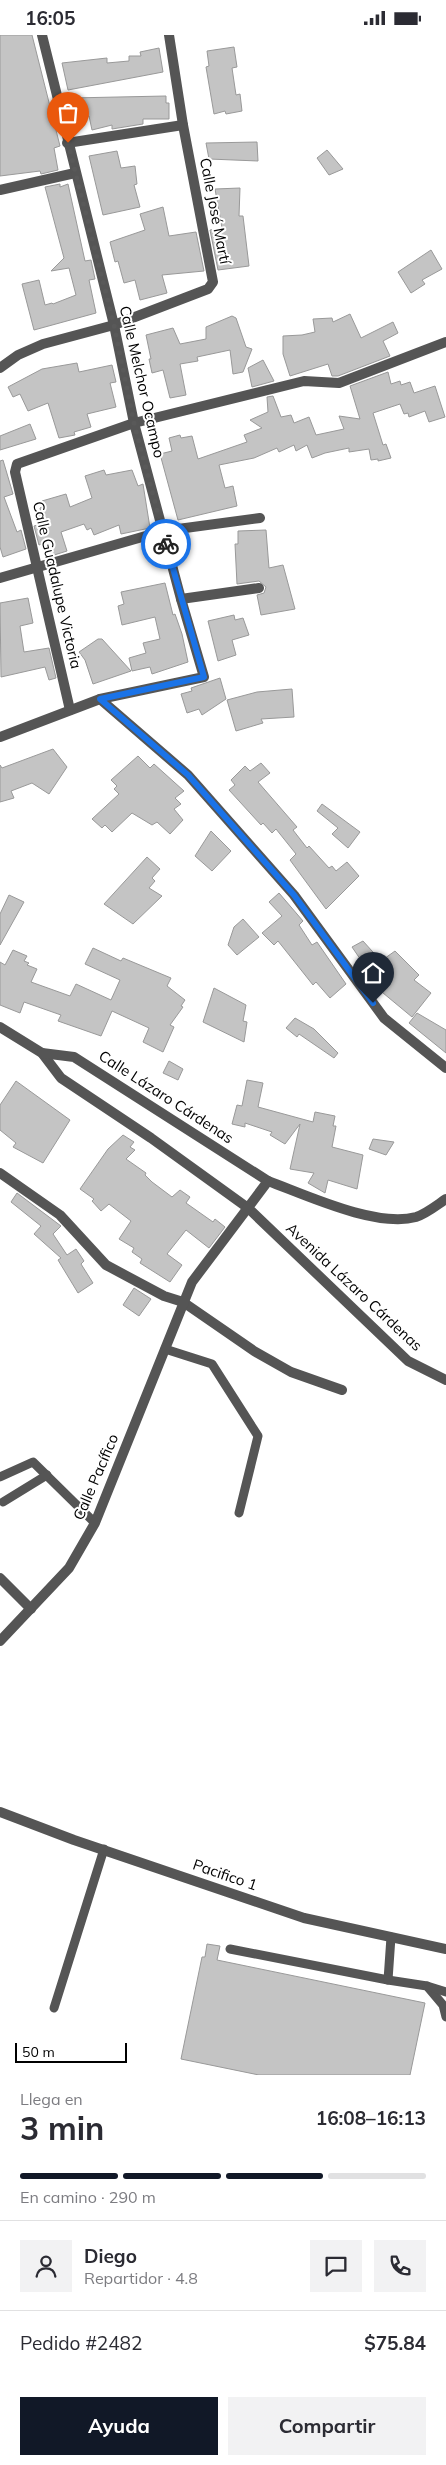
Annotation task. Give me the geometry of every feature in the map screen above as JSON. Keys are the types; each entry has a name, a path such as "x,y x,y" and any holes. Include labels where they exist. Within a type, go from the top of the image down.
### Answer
{"street":[{"name":"Calle Melchor Ocampo","path":"42,35 114,325 134,423 204,677 100,699"},
{"name":"Calle José Martí","path":"0,368 18,355 43,344 114,325 208,289 214,282 183,125 169,35"},
{"path":"68,143 183,125"},
{"path":"0,190 75,173"},
{"path":"134,423 304,381 338,383 446,342"},
{"name":"Calle Guadalupe Victoria","path":"70,710 16,466 20,462 134,423"},
{"path":"0,578 163,531 260,519"},
{"path":"181,599 259,588"},
{"path":"0,737 100,699 188,775 294,895 384,1018 446,1068"},
{"name":"Calle Lázaro Cárdenas","path":"0,1027 42,1053 61,1078 152,1138 248,1208"},
{"name":"Calle Lázaro Cárdenas","path":"42,1053 74,1057 268,1181 347,1210 376,1216 417,1217 446,1199"},
{"path":"0,1173 60,1215 106,1265 164,1296 183,1302 254,1351 291,1372 342,1390"},
{"name":"Calle Pacífico","path":"0,1641 69,1568 96,1523 192,1282 268,1181"},
{"name":"Avenida Lázaro Cárdenas","path":"248,1208 408,1361 446,1381"},
{"path":"0,1578 31,1609"},
{"name":"Pacifico 1","path":"0,1812 304,1918 446,1949"}],"lane":[{"path":"165,1349 212,1364 258,1437 239,1513"},
{"path":"0,1477 33,1462 96,1523"},
{"path":"3,1502 47,1475"},
{"path":"54,2008 104,1849"},
{"path":"388,1980 391,1937"},
{"path":"230,1949 427,1986 446,1992"},
{"path":"427,1986 443,2005 446,2017"}],"building":[{"path":"0,35 32,35 60,146 54,148 58,170 41,174 40,171 0,176"},
{"path":"234,47 237,67 232,68 236,95 240,94 242,111 226,114 225,111 214,114 206,67 209,66 207,51"},
{"path":"159,48 163,72 68,90 62,63 107,58 107,63 129,61 129,56 141,56 140,52"},
{"path":"166,96 166,103 169,103 169,119 143,119 143,124 112,129 112,125 92,130 89,116 74,119 70,98"},
{"path":"257,142 258,161 209,159 206,143"},
{"path":"327,150 343,169 329,175 317,158"},
{"path":"117,151 121,168 135,166 137,184 134,185 140,207 103,215 89,156"},
{"path":"60,184 60,187 68,184 85,261 91,260 95,279 89,280 96,313 34,330 22,284 39,280 45,305 53,304 76,295 69,268 51,271 64,258 45,187"},
{"path":"240,188 239,216 243,216 249,266 218,270 210,230 222,228 215,189"},
{"path":"163,207 169,236 196,232 204,271 162,275 167,293 140,300 135,280 124,283 118,261 115,262 110,242 145,230 140,214"},
{"path":"431,250 442,269 422,280 425,284 411,293 398,272"},
{"path":"350,314 361,338 393,322 398,333 383,341 390,356 338,376 332,376 328,364 290,376 283,354 283,336 315,332 313,319 332,318 333,322"},
{"path":"232,316 236,318 246,347 252,349 243,372 233,374 230,350 197,357 198,361 180,364 186,395 170,398 163,370 152,373 146,335 173,328 180,344 206,339 206,327"},
{"path":"263,360 274,381 252,387 248,368"},
{"path":"77,363 79,372 112,365 116,382 110,383 116,407 87,414 91,427 74,432 75,435 59,438 48,403 28,411 20,394 13,397 8,387 42,369"},
{"path":"388,372 391,384 400,381 401,385 410,382 414,393 435,386 445,417 429,422 425,411 409,417 408,413 404,414 400,404 373,413 383,445 386,444 391,458 378,461 378,459 371,460 369,449 349,452 349,448 312,458 307,445 296,451 294,445 279,452 277,448 254,458 219,465 225,488 233,486 237,506 178,520 160,454 172,451 169,438 180,435 181,438 192,436 198,459 247,442 244,435 262,428 250,420 268,412 267,397 273,396 281,417 291,415 294,423 309,417 316,435 344,429 339,416 360,419 350,386"},
{"path":"30,424 36,439 0,450 0,436"},
{"path":"3,460 13,494 4,497 17,532 21,530 26,549 3,557 0,547 0,461"},
{"path":"104,470 106,475 132,470 138,486 143,484 150,528 121,534 119,525 94,535 91,528 87,530 84,524 61,532 67,551 51,556 46,542 39,545 34,526 41,524 38,514 41,513 40,508 44,506 42,501 66,494 70,507 92,498 85,476"},
{"path":"266,530 269,568 283,565 295,609 261,615 257,595 264,593 266,587 259,581 237,584 235,544 238,544 238,531"},
{"path":"165,583 173,615 175,614 182,634 188,662 152,674 150,667 132,671 129,658 146,653 143,643 160,639 155,617 122,625 118,606 124,604 121,592"},
{"path":"28,598 33,623 20,626 24,652 49,648 56,678 49,680 45,667 1,677 0,603"},
{"path":"234,615 235,620 243,618 249,635 232,640 236,655 218,661 208,621"},
{"path":"98,639 102,639 131,671 93,684 85,660 79,652"},
{"path":"220,678 226,699 202,715 199,709 187,713 181,694 192,691 191,688"},
{"path":"292,689 294,717 261,719 263,723 236,731 227,700 257,692"},
{"path":"53,749 67,767 49,794 32,783 11,791 14,798 0,802 0,765 2,768"},
{"path":"138,756 150,768 154,764 184,791 175,798 181,804 174,809 183,820 170,834 157,822 152,825 132,813 112,832 105,825 102,828 92,819 119,794 114,789 117,786 111,780"},
{"path":"261,763 270,773 258,782 297,827 293,830 307,848 309,846 329,868 332,866 336,871 347,862 359,876 326,909 290,860 296,854 276,829 272,833 263,823 261,825 229,790 235,785 231,780 245,766 250,771"},
{"path":"322,804 360,832 348,848 332,834 338,828 317,811"},
{"path":"211,831 231,851 212,871 195,856"},
{"path":"147,857 160,869 152,878 155,881 149,888 162,896 133,924 104,904"},
{"path":"279,893 303,921 299,925 312,945 317,942 346,984 330,998 316,982 313,985 278,941 274,945 262,933 282,916 269,902"},
{"path":"9,895 24,902 0,945 0,914"},
{"path":"243,919 259,937 237,955 228,945 234,927"},
{"path":"363,941 381,961 395,951 419,975 414,980 431,993 412,1017 376,989 366,975 369,972 352,947"},
{"path":"93,948 121,961 123,958 171,978 167,986 185,1000 181,1006 183,1007 170,1025 174,1027 163,1052 143,1042 149,1028 112,1011 101,1036 58,1021 61,1015 24,1002 20,1013 0,1005 0,962 5,965 13,950 27,956 24,961 29,963 27,965 37,969 31,982 70,996 76,984 111,1000 120,980 85,964"},
{"path":"214,988 246,1005 243,1021 247,1022 244,1042 203,1022"},
{"path":"417,1013 446,1030 446,1053 409,1023"},
{"path":"295,1018 314,1029 338,1053 334,1058 299,1034 297,1037 286,1028"},
{"path":"169,1061 183,1069 178,1080 163,1073"},
{"path":"247,1080 263,1083 258,1107 313,1122 315,1112 335,1116 333,1126 336,1126 332,1147 363,1155 357,1189 328,1180 325,1193 308,1183 314,1173 290,1169 300,1124 285,1144 270,1135 272,1132 245,1123 245,1127 232,1124 237,1105 242,1106"},
{"path":"16,1081 70,1120 43,1163 13,1147 16,1143 0,1130 0,1105"},
{"path":"123,1135 134,1142 130,1147 135,1150 126,1159 146,1173 145,1175 152,1182 172,1197 180,1190 190,1197 186,1203 213,1222 215,1219 225,1227 209,1248 186,1230 167,1254 182,1265 170,1282 140,1263 142,1259 132,1252 134,1248 119,1239 131,1221 109,1204 101,1211 92,1201 94,1199 80,1189 108,1149"},
{"path":"373,1139 394,1142 386,1155 369,1149"},
{"path":"17,1193 61,1226 53,1234 67,1255 76,1249 84,1261 81,1264 93,1283 78,1293 58,1260 61,1258 34,1234 41,1226 11,1202"},
{"path":"134,1288 151,1299 139,1316 123,1305"},
{"path":"207,1944 220,1946 217,1960 425,2003 410,2075 259,2075 181,2059 202,1957 205,1957"}],"way so far":[{"path":"68,143 114,325 134,423 166,544"}],"route":[{"path":"166,544 204,677 100,699 188,775 294,895 373,1003"}]}
